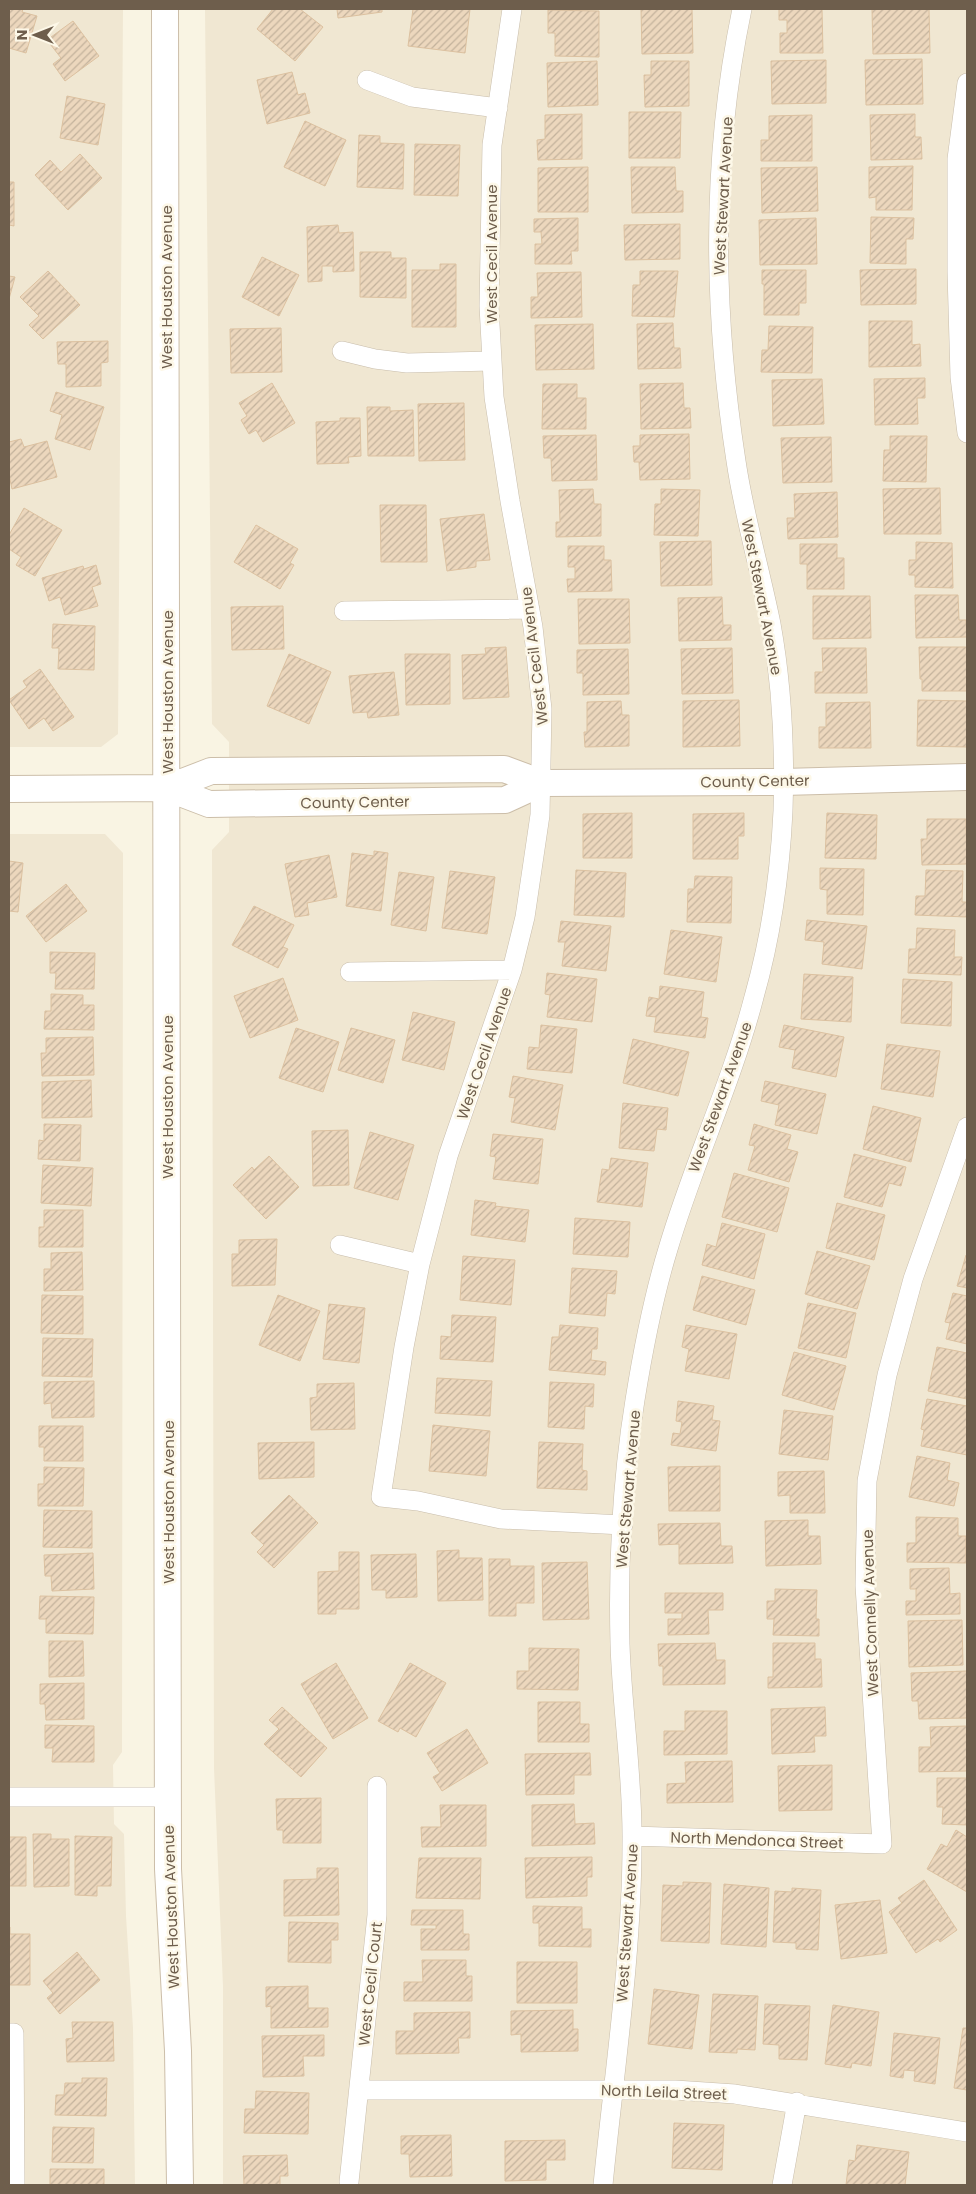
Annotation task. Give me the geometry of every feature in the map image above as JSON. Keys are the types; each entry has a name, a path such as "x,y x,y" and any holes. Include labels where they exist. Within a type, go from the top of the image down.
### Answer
{"main road":[{"name":"West Houston Avenue","path":"165,9 168,1868 178,2051 180,2185"},
{"name":"County Center","path":"9,788 167,788 211,771 504,769 542,782 783,782 967,777"}],"street":[{"name":"West Cecil Avenue","path":"512,9 492,154 489,306 494,397 530,609 542,709 542,782 535,861 525,917 512,970 448,1156 420,1264 404,1347 381,1497 418,1501 501,1519 623,1525"},
{"name":"West Stewart Avenue","path":"603,2185 628,1944 632,1836 620,1645 623,1525 627,1464 635,1402 649,1328 666,1255 708,1130 733,1065 754,999 770,929 780,857 783,782 782,730 777,664 762,581 736,466 721,322 719,279 721,180 733,56 742,9"},
{"path":"367,80 412,96 498,108"},
{"path":"967,82 957,159 957,272 967,434"},
{"path":"342,351 375,359 407,363 492,362"},
{"path":"344,611 530,609"},
{"path":"350,972 512,970"},
{"name":"West Connelly Avenue","path":"882,1844 866,1586 867,1481 887,1375 913,1279 967,1127"},
{"path":"340,1245 420,1264"},
{"name":"West Cecil Court","path":"350,2182 377,1915 377,1786"},
{"path":"9,1797 168,1797"},
{"name":"North Mendonca Street","path":"632,1836 882,1844"},
{"path":"12,2033 15,2185"},
{"name":"North Leila Street","path":"358,2090 675,2090 735,2094 797,2102 967,2132"},
{"path":"782,2185 797,2102"}],"shaded area":[{"path":"9,9 123,9 118,734 101,747 9,747"},
{"path":"205,9 967,9 967,2185 223,2185 223,1986 214,1768 212,850 229,832 229,742 212,724"},
{"path":"9,834 105,834 123,853 122,1752 113,1765 114,1824 124,1834 126,1916 133,2028 135,2185 9,2185"}],"building":[{"path":"9,9 23,9 22,12 37,16 26,53 9,48"},
{"path":"273,9 300,9 323,27 295,61 257,29"},
{"path":"337,9 382,9 382,12 338,18"},
{"path":"413,9 470,9 465,53 408,46"},
{"path":"641,9 692,9 693,53 642,54"},
{"path":"779,9 822,9 823,53 780,53 780,33 787,33 787,20 779,20"},
{"path":"872,9 929,9 930,53 873,54"},
{"path":"548,10 599,11 599,57 555,56 555,33 548,33"},
{"path":"73,21 99,56 65,81 53,64 61,58 47,40"},
{"path":"922,59 923,104 866,105 865,60"},
{"path":"826,60 826,103 772,104 771,61"},
{"path":"597,61 598,105 548,107 547,63"},
{"path":"651,61 689,61 689,106 645,107 644,75 651,75"},
{"path":"292,72 298,95 305,93 310,113 267,124 257,80"},
{"path":"67,96 105,104 98,145 60,138"},
{"path":"629,112 681,112 680,158 629,158"},
{"path":"582,114 582,159 538,160 537,140 545,139 545,115"},
{"path":"915,114 915,137 921,137 922,159 871,160 870,115"},
{"path":"812,115 812,161 761,161 761,140 769,140 769,116"},
{"path":"305,121 346,140 325,186 284,167"},
{"path":"359,135 380,136 380,143 404,144 403,189 357,187"},
{"path":"415,144 460,145 458,196 414,195"},
{"path":"80,154 102,178 68,210 35,175 50,160 61,172"},
{"path":"913,166 912,210 876,210 876,197 869,198 869,167"},
{"path":"588,167 588,212 538,212 538,168"},
{"path":"631,167 675,167 676,191 683,191 683,212 632,213"},
{"path":"817,167 818,211 762,213 761,168"},
{"path":"9,182 14,182 14,226 9,225"},
{"path":"871,217 914,218 913,239 906,239 906,264 870,263"},
{"path":"578,218 578,251 571,251 572,264 535,264 535,244 542,244 541,232 534,232 534,219"},
{"path":"816,218 817,264 760,265 759,220"},
{"path":"680,224 680,259 625,260 624,225"},
{"path":"338,225 339,233 353,232 354,271 333,272 333,266 322,266 322,281 308,282 307,227"},
{"path":"360,252 391,252 391,258 406,258 406,298 360,297"},
{"path":"262,257 299,275 279,316 242,297"},
{"path":"440,264 456,264 456,327 412,327 412,270 440,270"},
{"path":"916,269 916,304 861,305 860,270"},
{"path":"762,270 806,270 806,303 799,303 799,315 764,315"},
{"path":"48,271 80,305 43,339 29,325 39,316 20,297"},
{"path":"640,271 678,271 674,317 632,316 633,285 640,285"},
{"path":"581,272 582,317 531,318 531,297 538,297 537,273"},
{"path":"9,276 15,277 9,299"},
{"path":"869,321 912,321 912,345 920,344 921,366 869,367"},
{"path":"673,323 674,348 680,348 681,368 638,369 637,324"},
{"path":"593,324 594,369 536,370 535,325"},
{"path":"769,326 813,327 812,373 761,372 762,350 768,350"},
{"path":"281,328 282,372 231,373 230,329"},
{"path":"108,341 108,362 101,363 101,386 66,387 66,364 58,364 57,342"},
{"path":"925,378 925,398 917,398 918,424 875,425 874,379"},
{"path":"822,379 824,424 773,426 772,380"},
{"path":"272,383 295,423 263,442 256,430 249,434 241,420 247,416 239,403"},
{"path":"683,383 684,408 690,408 691,428 641,429 640,384"},
{"path":"543,384 577,384 577,398 586,398 586,429 542,429"},
{"path":"56,392 104,407 90,450 55,439 62,415 50,411"},
{"path":"464,403 465,460 419,461 418,404"},
{"path":"367,407 390,407 390,411 413,410 414,456 368,456"},
{"path":"340,418 360,418 361,456 348,457 349,463 317,464 316,422 340,421"},
{"path":"689,434 690,479 640,480 639,462 634,462 633,446 640,446 640,435"},
{"path":"596,435 597,480 552,481 551,458 544,458 543,436"},
{"path":"890,436 927,436 926,482 883,481 884,450 890,450"},
{"path":"831,437 832,482 783,483 781,438"},
{"path":"21,439 24,447 47,441 57,477 12,489 9,475 9,442"},
{"path":"940,488 941,534 884,534 883,489"},
{"path":"593,489 594,504 601,504 601,536 556,537 556,522 560,522 559,490"},
{"path":"661,489 700,490 698,536 654,535 655,504 661,504"},
{"path":"837,492 838,537 788,539 787,518 795,518 794,494"},
{"path":"380,505 426,505 427,562 381,562"},
{"path":"24,508 62,530 35,576 16,565 21,557 9,549 9,535"},
{"path":"484,514 490,560 476,561 476,567 447,571 440,519"},
{"path":"256,525 298,549 290,563 294,565 280,589 234,562"},
{"path":"711,541 712,585 661,586 660,542"},
{"path":"916,542 952,543 953,588 915,587 915,575 909,575 909,560 916,560"},
{"path":"800,544 837,544 837,558 844,558 844,589 807,589 807,564 800,564"},
{"path":"568,546 604,546 604,560 611,560 612,591 568,592 567,579 575,579 575,567 568,567"},
{"path":"96,565 101,584 92,587 98,606 65,615 60,597 49,601 42,578 83,566 84,569"},
{"path":"915,595 958,595 959,620 966,620 967,637 916,638"},
{"path":"813,596 870,596 871,638 813,639"},
{"path":"722,597 723,625 731,625 731,640 679,641 678,598"},
{"path":"578,599 629,599 630,643 579,644"},
{"path":"283,606 284,649 232,650 231,607"},
{"path":"53,624 95,626 94,670 58,669 59,648 52,648"},
{"path":"506,647 509,697 463,699 462,655 486,654 485,648"},
{"path":"919,647 967,647 967,691 922,691"},
{"path":"732,648 733,693 682,694 681,649"},
{"path":"822,648 866,648 867,693 815,693 815,672 823,672"},
{"path":"628,649 629,694 583,695 583,673 577,673 577,650"},
{"path":"289,654 331,672 309,724 267,706"},
{"path":"405,654 450,654 450,704 406,705"},
{"path":"40,669 74,717 53,731 44,718 29,729 9,700 27,687 23,681"},
{"path":"394,672 399,715 368,718 367,712 353,713 349,676"},
{"path":"739,700 740,746 683,747 683,701"},
{"path":"918,700 967,701 967,747 917,746"},
{"path":"621,701 622,715 629,715 629,746 585,747 584,732 587,732 587,702"},
{"path":"870,702 871,748 819,748 819,727 826,727 826,703"},
{"path":"632,813 632,858 583,858 583,814"},
{"path":"744,813 744,836 738,836 738,859 693,859 693,814"},
{"path":"827,813 877,815 876,859 825,858"},
{"path":"927,819 966,819 967,864 922,865 921,839 927,839"},
{"path":"374,851 388,853 381,911 346,906 352,853 374,856"},
{"path":"329,855 337,897 307,903 309,915 295,917 285,864"},
{"path":"9,861 23,863 18,912 9,911"},
{"path":"820,868 864,869 863,915 827,914 827,890 820,889"},
{"path":"576,870 626,873 624,917 574,915"},
{"path":"926,870 963,871 962,902 967,902 967,917 915,915 916,896 925,896"},
{"path":"450,871 495,877 487,934 442,928"},
{"path":"399,872 434,877 426,931 391,925"},
{"path":"695,876 732,877 731,923 687,922 688,889 694,889"},
{"path":"66,884 87,911 46,942 26,916"},
{"path":"254,906 294,925 283,947 288,949 278,968 232,945"},
{"path":"807,920 867,926 862,969 822,964 824,942 805,940"},
{"path":"561,921 611,926 606,971 562,966 565,942 558,942"},
{"path":"917,928 955,930 954,957 962,957 961,975 908,973 909,949 916,949"},
{"path":"671,930 722,937 716,982 664,974"},
{"path":"50,952 95,953 94,989 55,989 56,973 50,973"},
{"path":"547,973 597,979 592,1022 547,1017 550,995 545,994"},
{"path":"804,974 853,977 851,1022 801,1019"},
{"path":"283,978 298,1020 250,1038 234,996"},
{"path":"903,979 952,982 951,1026 901,1023"},
{"path":"660,986 704,992 701,1017 708,1018 705,1038 654,1032 656,1017 646,1016 649,997 659,999"},
{"path":"51,994 83,995 83,1005 94,1005 94,1030 44,1029 45,1011 51,1011"},
{"path":"413,1012 455,1022 444,1070 402,1060"},
{"path":"541,1025 577,1029 572,1073 527,1069 529,1047 539,1048"},
{"path":"784,1025 844,1037 836,1077 792,1068 795,1050 779,1047"},
{"path":"296,1028 339,1042 323,1092 279,1078"},
{"path":"351,1028 395,1040 383,1083 338,1070"},
{"path":"93,1037 94,1075 42,1076 41,1053 46,1053 46,1038"},
{"path":"633,1039 689,1052 678,1096 623,1083"},
{"path":"887,1044 940,1051 933,1097 881,1089"},
{"path":"513,1076 563,1085 555,1130 511,1122 515,1098 509,1097"},
{"path":"91,1080 92,1117 42,1118 42,1082"},
{"path":"765,1081 826,1094 817,1134 775,1125 779,1105 761,1101"},
{"path":"623,1103 668,1108 666,1130 657,1129 654,1151 619,1148"},
{"path":"873,1106 921,1118 911,1162 863,1149"},
{"path":"44,1124 81,1125 80,1161 38,1159 39,1140 44,1141"},
{"path":"754,1124 791,1135 787,1149 798,1152 789,1182 748,1170 755,1146 749,1145"},
{"path":"348,1130 349,1185 313,1186 312,1131"},
{"path":"370,1132 414,1145 398,1200 354,1188"},
{"path":"493,1134 543,1139 538,1184 493,1179 496,1157 490,1156"},
{"path":"854,1154 906,1167 901,1186 889,1183 882,1207 844,1197"},
{"path":"269,1156 299,1187 266,1219 233,1185 252,1167 254,1170"},
{"path":"611,1158 648,1163 642,1207 597,1202 602,1169 609,1170"},
{"path":"43,1165 93,1168 91,1206 41,1203"},
{"path":"734,1173 789,1188 777,1232 722,1217"},
{"path":"475,1200 496,1203 495,1206 529,1210 525,1242 471,1235"},
{"path":"837,1203 885,1215 874,1260 826,1248"},
{"path":"44,1210 83,1210 83,1247 39,1247 39,1227 44,1227"},
{"path":"575,1218 630,1222 628,1257 573,1254"},
{"path":"722,1223 765,1234 754,1279 702,1265 707,1244 716,1247"},
{"path":"277,1239 275,1285 232,1286 232,1254 239,1254 239,1240"},
{"path":"817,1251 870,1266 857,1309 805,1294"},
{"path":"82,1252 83,1290 44,1291 44,1269 51,1269 51,1253"},
{"path":"967,1255 967,1288 957,1286"},
{"path":"463,1256 515,1260 511,1305 460,1300"},
{"path":"572,1268 617,1271 615,1294 607,1293 605,1316 569,1313"},
{"path":"702,1276 755,1290 746,1325 693,1310"},
{"path":"953,1293 967,1296 967,1344 946,1339 950,1323 945,1322"},
{"path":"42,1295 83,1296 83,1334 41,1333"},
{"path":"278,1295 320,1311 300,1361 259,1345"},
{"path":"808,1303 856,1313 846,1358 798,1348"},
{"path":"329,1304 365,1308 359,1363 323,1359"},
{"path":"452,1315 496,1317 493,1362 440,1359 441,1336 451,1337"},
{"path":"560,1325 598,1328 597,1349 592,1349 591,1360 606,1362 605,1375 549,1370 552,1337 559,1337"},
{"path":"686,1325 737,1334 729,1379 685,1371 689,1349 682,1347"},
{"path":"43,1338 93,1339 92,1377 42,1376"},
{"path":"937,1347 967,1353 967,1399 928,1391"},
{"path":"794,1352 846,1366 834,1410 782,1395"},
{"path":"437,1378 492,1381 490,1416 435,1413"},
{"path":"94,1381 94,1417 52,1418 51,1403 44,1404 44,1382"},
{"path":"550,1382 594,1384 593,1407 585,1406 584,1429 548,1427"},
{"path":"354,1383 355,1429 311,1430 310,1398 317,1397 317,1384"},
{"path":"927,1399 967,1406 967,1455 921,1446 924,1430 921,1429"},
{"path":"678,1401 714,1406 712,1420 720,1421 716,1451 671,1445 673,1433 680,1434 682,1422 676,1421"},
{"path":"784,1410 833,1416 828,1460 779,1454"},
{"path":"433,1425 490,1431 486,1476 429,1471"},
{"path":"39,1426 83,1426 83,1461 44,1461 44,1447 39,1447"},
{"path":"314,1442 314,1477 259,1479 258,1443"},
{"path":"539,1442 583,1444 582,1470 587,1471 587,1490 537,1488"},
{"path":"917,1456 950,1463 947,1480 959,1483 954,1506 909,1497"},
{"path":"720,1466 720,1511 669,1511 668,1467"},
{"path":"44,1467 84,1468 83,1506 38,1506 38,1484 44,1484"},
{"path":"824,1471 825,1513 790,1513 790,1495 778,1496 778,1472"},
{"path":"289,1495 318,1523 274,1568 257,1552 264,1545 251,1533"},
{"path":"44,1510 92,1511 92,1548 43,1547"},
{"path":"916,1517 958,1518 958,1536 966,1536 966,1563 907,1562 907,1543 916,1543"},
{"path":"808,1520 808,1536 820,1536 821,1564 766,1566 765,1521"},
{"path":"720,1523 721,1546 732,1546 733,1563 679,1564 679,1544 659,1545 658,1524"},
{"path":"459,1550 459,1558 482,1558 483,1600 438,1601 437,1551"},
{"path":"339,1552 359,1552 359,1609 336,1609 336,1614 318,1614 318,1572 339,1571"},
{"path":"93,1553 94,1589 52,1591 51,1576 45,1576 44,1555"},
{"path":"416,1554 417,1597 386,1598 386,1590 372,1590 371,1555"},
{"path":"489,1559 510,1559 510,1566 534,1566 534,1603 516,1603 516,1616 489,1616"},
{"path":"587,1562 589,1619 543,1620 542,1563"},
{"path":"949,1568 950,1594 960,1593 960,1614 906,1615 906,1601 916,1601 916,1589 910,1589 910,1569"},
{"path":"775,1589 817,1590 816,1619 819,1619 819,1636 773,1635 774,1619 767,1619 767,1601 775,1601"},
{"path":"665,1593 723,1593 723,1610 708,1610 709,1634 668,1635 668,1619 682,1619 682,1613 665,1613"},
{"path":"40,1596 94,1597 93,1634 46,1633 46,1619 39,1619"},
{"path":"962,1620 963,1665 909,1667 908,1621"},
{"path":"49,1641 83,1641 84,1676 49,1677"},
{"path":"715,1643 716,1660 725,1660 725,1684 663,1685 663,1666 659,1666 658,1644"},
{"path":"773,1643 815,1643 815,1659 821,1659 822,1687 768,1688 768,1677 773,1677"},
{"path":"529,1648 579,1649 578,1690 517,1689 517,1671 529,1671"},
{"path":"336,1663 368,1718 333,1739 301,1684"},
{"path":"410,1663 446,1683 416,1737 400,1728 398,1732 378,1721"},
{"path":"967,1671 967,1718 919,1719 918,1701 912,1701 911,1673"},
{"path":"84,1683 84,1719 46,1720 45,1704 40,1704 40,1684"},
{"path":"538,1702 580,1702 580,1724 589,1724 589,1742 538,1742"},
{"path":"282,1707 327,1748 301,1777 264,1744 279,1729 269,1720"},
{"path":"825,1707 826,1736 814,1736 815,1752 772,1754 771,1709"},
{"path":"685,1711 727,1711 727,1754 664,1755 664,1731 685,1731"},
{"path":"45,1725 94,1726 94,1762 52,1762 53,1748 45,1748"},
{"path":"967,1726 967,1771 919,1772 919,1747 931,1747 930,1727"},
{"path":"467,1729 488,1763 442,1791 433,1777 440,1773 427,1753"},
{"path":"590,1753 591,1775 574,1775 574,1794 526,1795 525,1754"},
{"path":"732,1761 733,1802 667,1803 667,1784 686,1783 685,1762"},
{"path":"832,1765 832,1810 779,1811 778,1766"},
{"path":"937,1778 967,1778 967,1825 942,1824 943,1807 937,1807"},
{"path":"321,1798 321,1843 283,1843 283,1830 277,1830 276,1799"},
{"path":"574,1804 575,1824 594,1823 595,1844 532,1846 532,1805"},
{"path":"440,1805 486,1805 486,1846 422,1847 421,1827 441,1827"},
{"path":"956,1830 967,1837 967,1892 927,1869 941,1844 947,1847"},
{"path":"33,1834 51,1834 51,1839 69,1839 69,1886 34,1887"},
{"path":"75,1836 112,1837 111,1886 97,1886 97,1896 75,1895"},
{"path":"9,1837 26,1837 26,1886 9,1886"},
{"path":"592,1857 592,1877 587,1877 587,1896 526,1898 525,1858"},
{"path":"419,1858 481,1858 480,1899 416,1898"},
{"path":"317,1868 338,1868 339,1915 284,1916 284,1880 317,1879"},
{"path":"924,1880 957,1930 940,1942 938,1939 916,1953 889,1912 902,1903 898,1898"},
{"path":"683,1882 711,1883 709,1943 661,1941 663,1885 683,1886"},
{"path":"724,1884 769,1888 766,1947 721,1944"},
{"path":"792,1888 821,1890 818,1950 796,1949 796,1943 773,1942 775,1891 792,1892"},
{"path":"880,1900 887,1953 841,1959 835,1905"},
{"path":"533,1906 582,1907 582,1929 591,1929 591,1947 539,1946 539,1923 533,1923"},
{"path":"412,1910 463,1910 463,1934 469,1934 469,1950 421,1950 421,1929 436,1929 436,1925 411,1925"},
{"path":"289,1922 338,1923 338,1940 331,1940 331,1963 288,1962"},
{"path":"9,1927 10,1934 30,1934 30,1985 9,1985"},
{"path":"77,1952 100,1980 60,2014 47,1998 53,1993 43,1981"},
{"path":"422,1960 466,1960 466,1976 472,1976 472,2001 404,2001 404,1982 423,1982"},
{"path":"517,1962 577,1962 577,2003 517,2003"},
{"path":"308,1986 308,2008 328,2008 328,2027 271,2028 271,2006 266,2007 266,1987"},
{"path":"654,1989 699,1995 692,2049 648,2044"},
{"path":"713,1994 758,1996 755,2050 737,2049 737,2053 709,2052"},
{"path":"765,2004 810,2006 807,2060 779,2059 779,2045 763,2044"},
{"path":"833,2005 879,2012 871,2066 852,2063 851,2068 825,2064"},
{"path":"573,2010 573,2029 578,2029 578,2051 521,2052 521,2034 511,2035 511,2011"},
{"path":"470,2012 470,2038 458,2038 459,2053 396,2054 396,2031 414,2031 414,2013"},
{"path":"72,2022 113,2022 114,2061 67,2062 66,2039 73,2038"},
{"path":"963,2028 967,2028 967,2090 954,2088"},
{"path":"894,2033 940,2038 935,2084 914,2081 915,2071 904,2070 903,2078 890,2076"},
{"path":"324,2035 324,2056 303,2056 304,2076 263,2077 262,2036"},
{"path":"82,2078 107,2078 106,2116 55,2115 56,2095 64,2095 65,2083 82,2083"},
{"path":"256,2091 309,2093 308,2134 244,2133 245,2109 255,2109"},
{"path":"674,2123 724,2125 722,2170 672,2168"},
{"path":"53,2127 94,2128 93,2163 52,2162"},
{"path":"451,2135 452,2176 410,2177 409,2154 401,2154 401,2136"},
{"path":"565,2140 565,2160 546,2160 546,2180 505,2181 505,2141"},
{"path":"857,2145 909,2152 905,2185 846,2185 849,2160 855,2161"},
{"path":"287,2155 288,2176 280,2176 280,2185 244,2185 243,2156"},
{"path":"50,2169 104,2169 104,2185 50,2185"}]}
